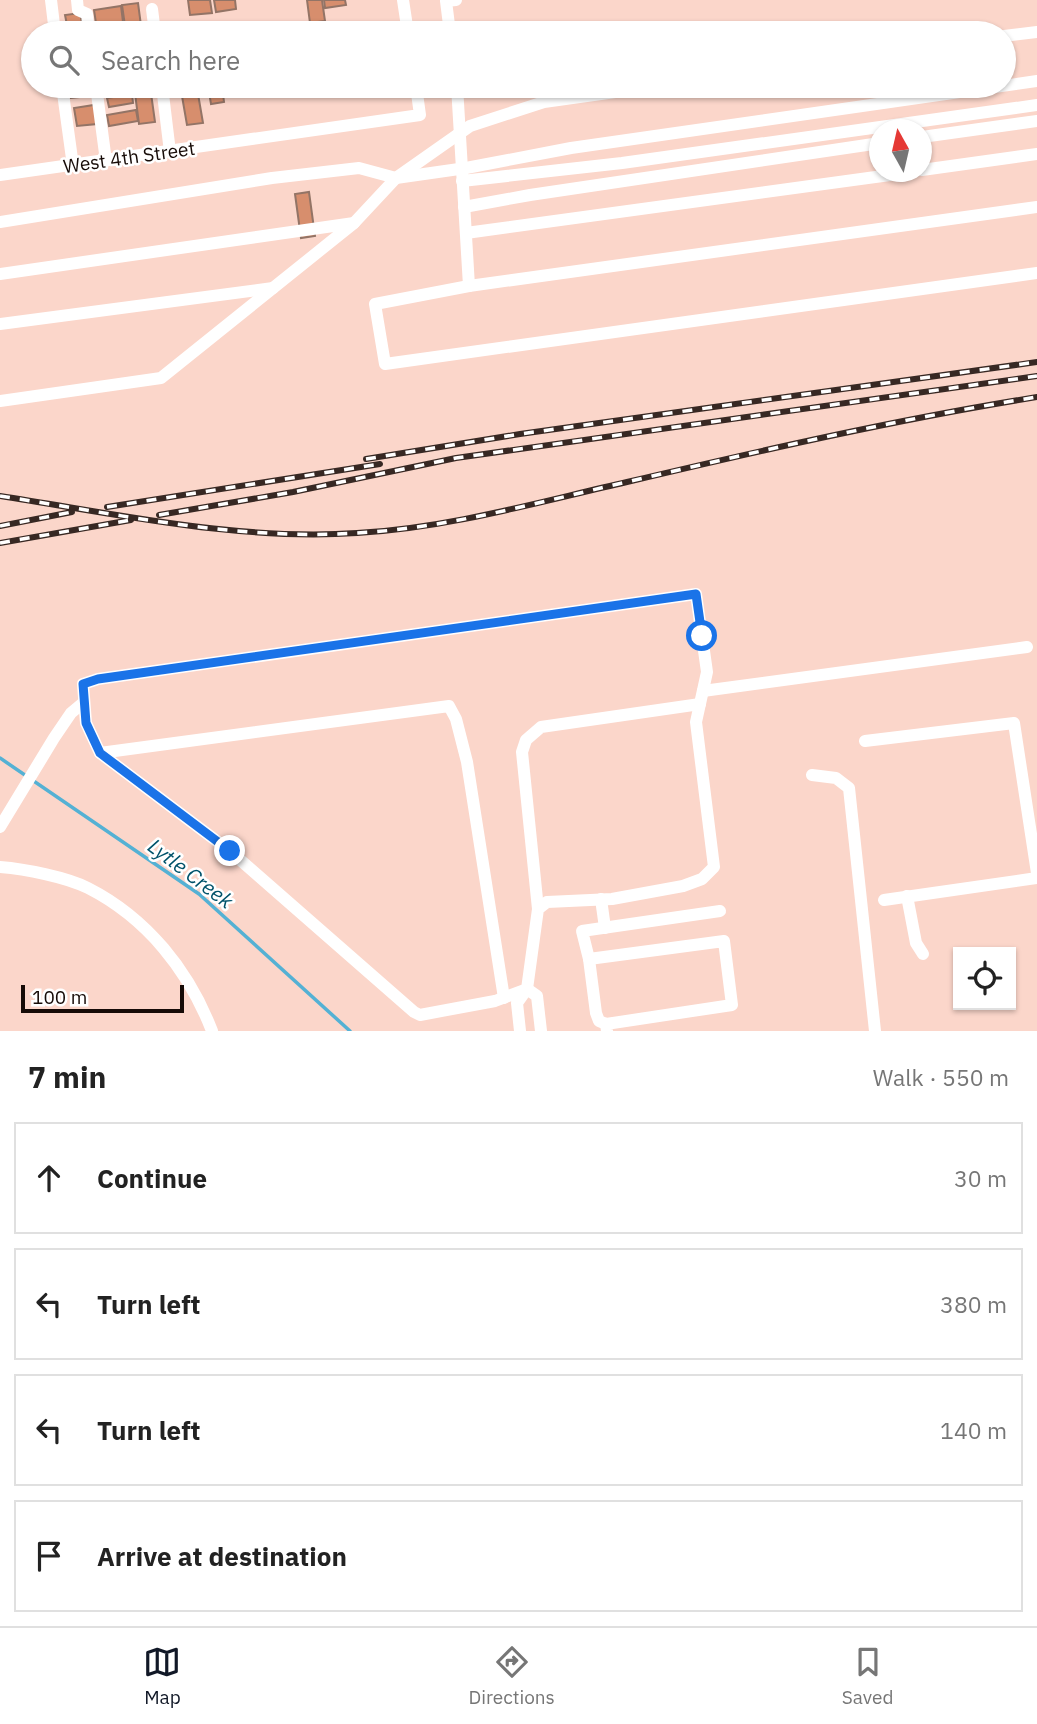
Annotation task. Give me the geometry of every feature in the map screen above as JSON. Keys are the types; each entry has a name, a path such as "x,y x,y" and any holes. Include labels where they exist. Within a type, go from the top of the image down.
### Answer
{"street":[{"path":"51,0 54,21"},
{"path":"77,0 78,10 87,14 88,21"},
{"path":"403,0 406,21"},
{"path":"448,21 446,1 456,0"},
{"path":"152,9 154,21"},
{"path":"1016,35 1037,32"},
{"path":"1016,84 1037,81"},
{"path":"64,98 73,166"},
{"path":"98,98 106,161"},
{"path":"163,98 170,152"},
{"name":"West 4th Street","path":"0,175 420,115 418,98"},
{"path":"458,98 469,286"},
{"path":"0,401 161,378 354,223 396,178 470,126 544,102 572,98"},
{"path":"462,175 571,148 919,98"},
{"path":"0,222 272,178 359,168 396,178 635,161 1037,105"},
{"path":"932,136 1037,121"},
{"path":"464,207 869,145"},
{"path":"932,169 1037,154"},
{"path":"466,233 869,178"},
{"path":"1037,207 469,286 375,304 385,364 1037,273"},
{"path":"0,274 354,223"},
{"path":"0,324 274,288"},
{"path":"527,989 504,998 420,1015 414,1012 230,851 100,753 86,723 83,684 98,679 696,594 707,672 696,722 714,867 702,879 683,886 601,899 547,902 538,909"},
{"path":"520,1031 517,1003 527,989 538,909 522,752 526,740 541,727 701,698 1027,647"},
{"path":"0,827 54,738 71,713 83,703"},
{"path":"100,753 449,706 456,719 467,762 504,998"},
{"path":"865,741 1014,723 1037,876 884,900"},
{"path":"812,775 836,779 849,788 874,1031"},
{"path":"0,867 24,869 88,888 122,911 163,946 188,979 212,1031"},
{"path":"907,897 913,933 923,954"},
{"path":"601,899 605,928"},
{"path":"589,958 724,941 732,1005 607,1027 599,1021 596,1013 589,958 582,931 720,911"},
{"path":"527,989 537,996 541,1031"}],"building":[{"path":"188,0 210,0 212,13 190,15"},
{"path":"214,0 235,0 236,9 216,12"},
{"path":"307,0 322,0 325,21 310,21"},
{"path":"324,0 345,0 346,5 325,8"},
{"path":"138,3 140,21 124,21 122,5"},
{"path":"121,6 123,21 96,21 94,10"},
{"path":"80,13 82,21 66,21 65,15"},
{"path":"107,98 132,98 133,103 109,107"},
{"path":"136,98 152,98 155,122 139,124"},
{"path":"182,98 199,98 203,123 187,125"},
{"path":"210,98 224,98 224,102 211,104"},
{"path":"94,105 97,124 77,126 74,108"},
{"path":"136,110 138,121 109,126 107,115"},
{"path":"309,192 315,236 301,238 295,194"}],"waterway":[{"name":"Lytle Creek","path":"0,758 199,894 350,1031"}],"railway":[{"path":"366,459 520,434 1037,362"},
{"path":"159,515 293,492 456,458 1037,376"},
{"path":"0,496 223,530 312,534 391,530 493,513 831,436 1037,397"},
{"path":"107,507 380,464"},
{"path":"0,526 72,512"},
{"path":"0,543 131,520"}],"route":[{"path":"230,851 100,753 86,723 83,684 98,679 227,660 696,594 702,636"}]}
